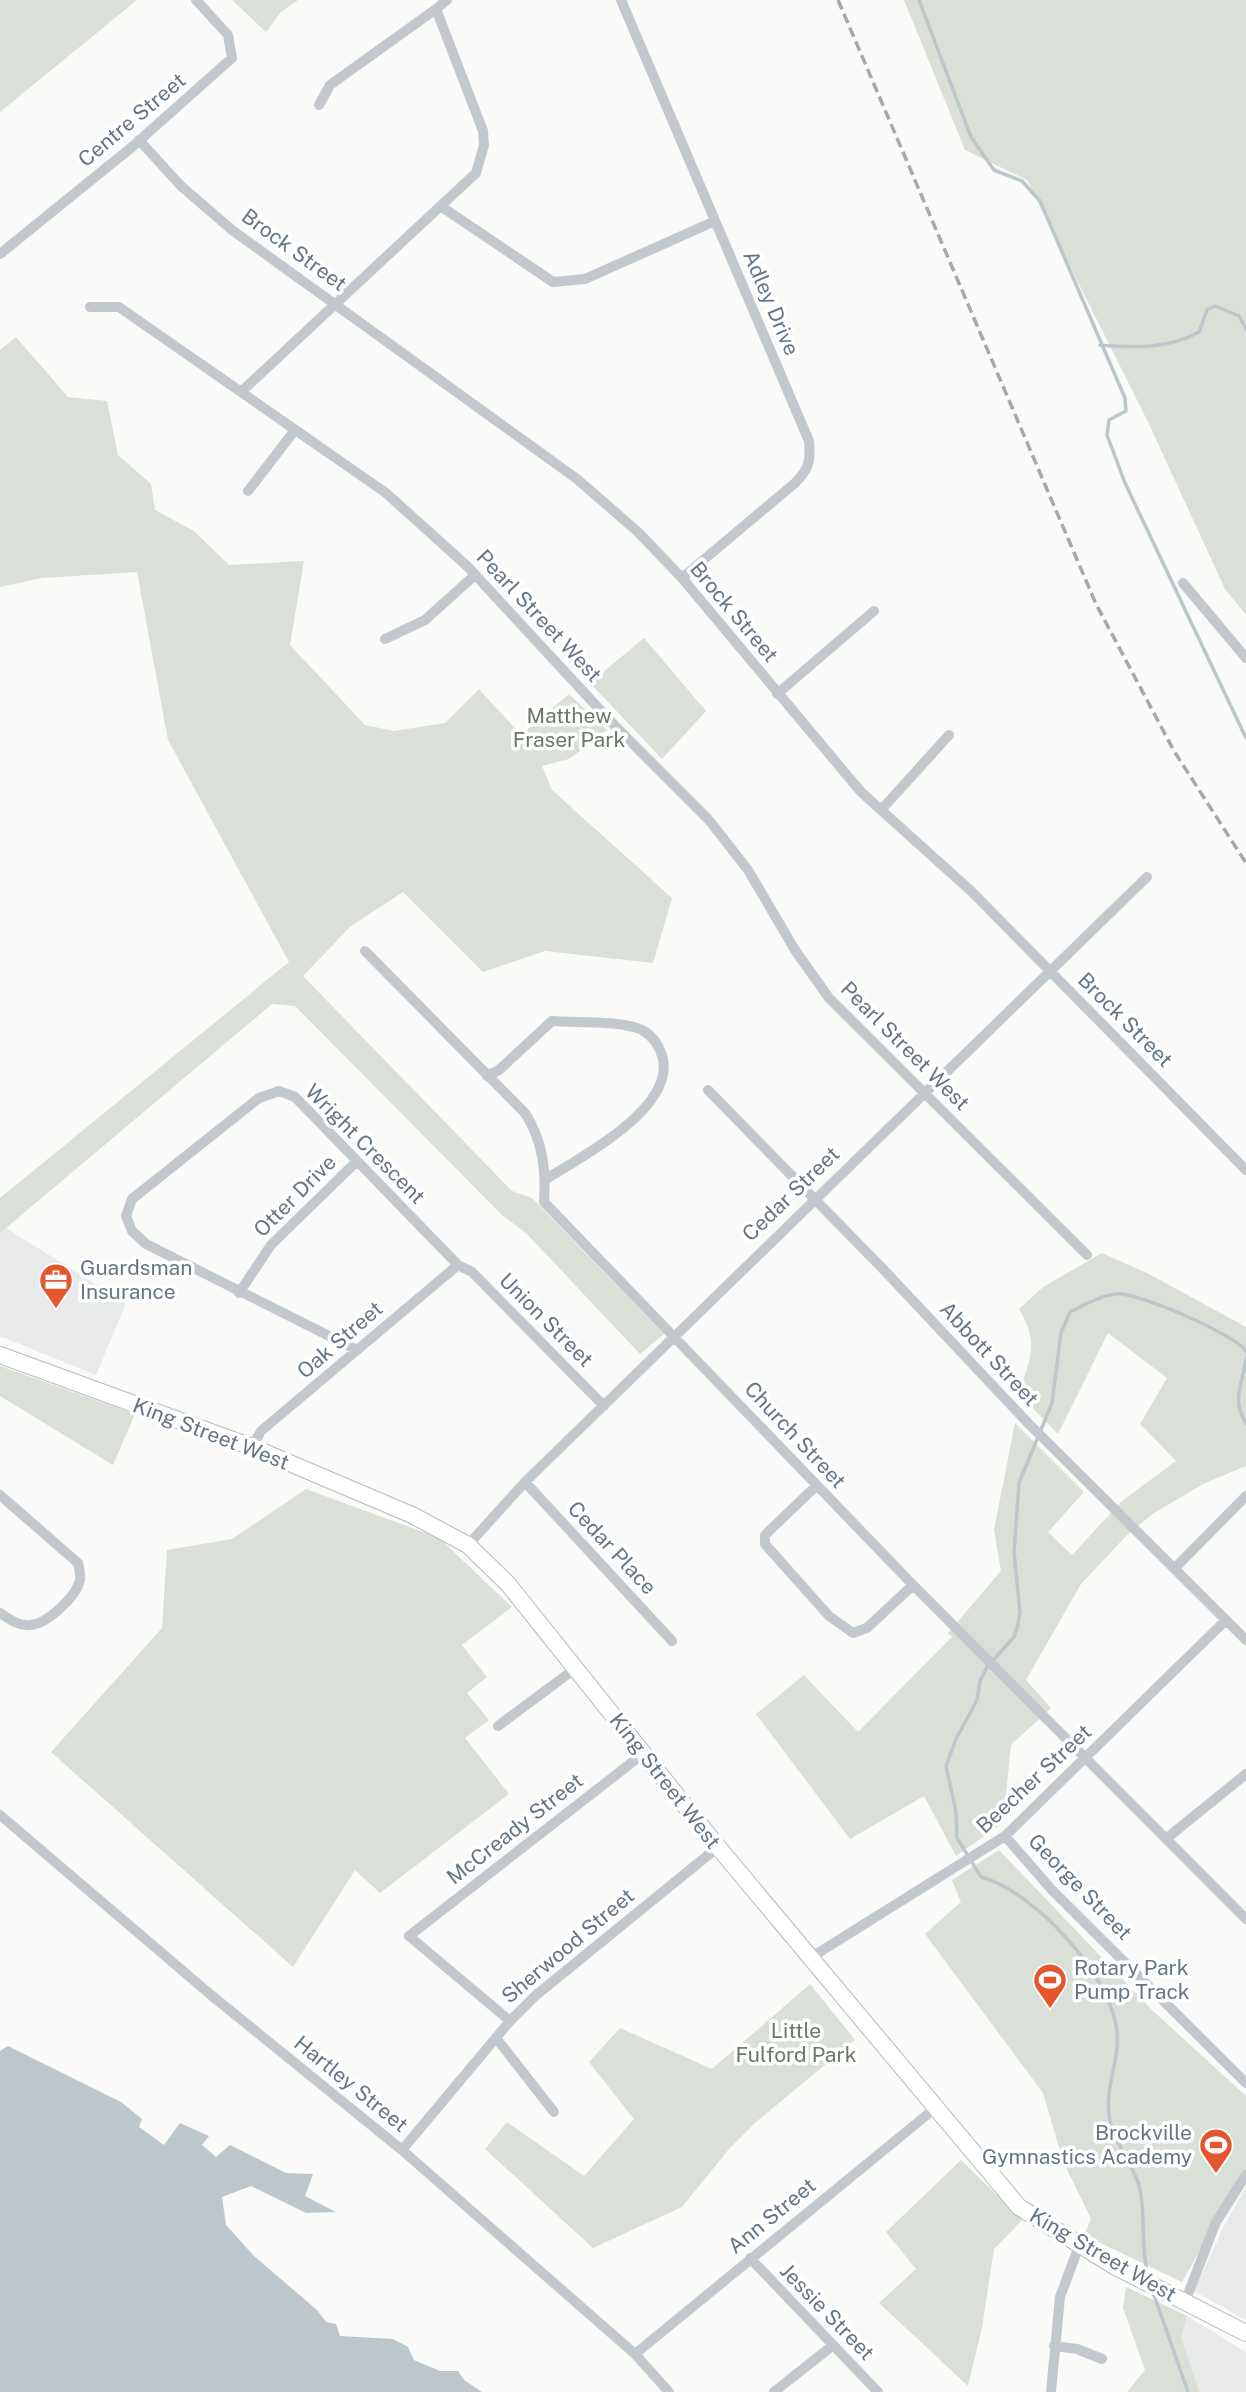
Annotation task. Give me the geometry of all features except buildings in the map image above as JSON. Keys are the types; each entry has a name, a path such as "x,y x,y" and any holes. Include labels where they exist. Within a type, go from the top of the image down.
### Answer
{"main road":[{"name":"King Street West","path":"0,1355 252,1447 412,1516 468,1545 508,1584 718,1847 934,2109 1019,2207 1114,2266 1166,2290 1246,2333"}],"street":[{"name":"Centre Street","path":"0,254 139,140 232,58 228,35 196,0"},
{"path":"319,104 330,85 447,0"},
{"name":"Adley Drive","path":"621,0 809,441 811,457 808,470 795,483 682,578"},
{"path":"242,391 475,173 484,145 483,131 436,9"},
{"name":"Brock Street","path":"139,140 181,186 232,230 577,479 638,532 682,578 861,792 971,891 1246,1170"},
{"path":"442,206 553,282 585,279 715,221"},
{"name":"Pearl Street West","path":"90,307 119,307 242,391 386,493 475,575 615,726 709,820 748,870 795,950 828,998 1087,1255"},
{"path":"248,491 295,430"},
{"path":"385,639 425,620 475,575"},
{"path":"1183,583 1246,658"},
{"path":"777,694 874,611"},
{"path":"882,809 949,734"},
{"name":"Cedar Street","path":"468,1545 525,1482 1147,877"},
{"name":"Church Street","path":"365,951 525,1113 538,1132 546,1179 544,1202 816,1486 1246,1919"},
{"path":"487,1076 499,1070 552,1021 640,1029 655,1040 662,1055 665,1072 660,1089 649,1103 602,1145 546,1179"},
{"name":"Abbott Street","path":"708,1090 1027,1422 1246,1640"},
{"name":"Wright Crescent","path":"357,1350 146,1244 132,1231 126,1216 132,1199 258,1098 279,1091 295,1097 458,1265"},
{"name":"Otter Drive","path":"239,1293 271,1245 356,1162"},
{"name":"Oak Street","path":"252,1447 261,1431 458,1265"},
{"name":"Union Street","path":"458,1265 472,1272 604,1406"},
{"name":"Cedar Place","path":"525,1482 672,1640"},
{"path":"816,1486 765,1535 765,1544 830,1616 853,1633 867,1628 913,1585"},
{"path":"0,1495 78,1563 80,1579 73,1594 47,1618 31,1625 14,1622 0,1613"},
{"path":"1175,1568 1246,1496"},
{"name":"Beecher Street","path":"810,1958 1005,1836 1226,1620"},
{"path":"498,1726 576,1668"},
{"name":"McCready Street","path":"510,2021 409,1936 644,1754"},
{"path":"1167,1838 1246,1774"},
{"name":"Hartley Street","path":"0,1815 211,1995 402,2150 635,2354 669,2392"},
{"name":"George Street","path":"1005,1836 1051,1889 1246,2083"},
{"name":"Sherwood Street","path":"402,2150 510,2021 545,1988 718,1847"},
{"path":"497,2039 554,2112"},
{"name":"Ann Street","path":"635,2354 934,2109"},
{"path":"1185,2302 1216,2222 1246,2175"},
{"path":"1051,2392 1060,2297 1079,2246"},
{"name":"Jessie Street","path":"750,2258 878,2392"},
{"path":"774,2392 832,2346"},
{"path":"1054,2346 1077,2348 1102,2359"}],"shaded area":[{"path":"6,1228 126,1303 96,1375 0,1336 0,1233"},
{"path":"8,2046 121,2102 142,2119 139,2127 164,2145 180,2123 209,2136 202,2145 216,2157 230,2145 286,2173 313,2174 305,2196 336,2212 306,2213 251,2186 222,2197 226,2225 254,2256 317,2310 326,2322 336,2324 340,2336 393,2339 408,2347 414,2360 440,2371 458,2371 464,2380 482,2392 0,2392 0,2051"},
{"path":"1246,2186 1246,2320 1194,2291"},
{"path":"1187,2316 1246,2352 1246,2392 1199,2392 1180,2338"}],"green space":[{"path":"0,0 137,0 0,112"},
{"path":"232,0 298,0 281,12 266,32"},
{"path":"904,0 1246,0 1246,615 1225,589 1148,422 1027,180 965,150"},
{"name":"Matthew Fraser Park","path":"16,337 68,397 107,401 118,455 151,484 155,510 194,531 229,565 304,561 290,645 365,725 394,731 445,723 479,689 521,735 569,694 607,730 569,759 542,766 552,790 672,898 653,963 545,951 483,972 403,892 351,926 303,976 512,1191 532,1198 664,1334 640,1354 527,1234 502,1215 295,1006 272,1004 0,1233 0,1198 289,962 168,740 137,572 42,578 0,587 0,350"},
{"path":"644,638 706,711 662,759 590,683"},
{"path":"1102,1253 1149,1274 1246,1327 1246,1466 1205,1483 1154,1513 1127,1535 1081,1584 1026,1680 1051,1708 1011,1745 1003,1823 956,1856 924,1796 850,1839 756,1714 804,1675 858,1732 952,1637 948,1633 1001,1571 994,1530 1015,1423 1084,1492 1048,1532 1072,1555 1122,1501 1176,1461 1140,1424 1167,1378 1108,1333 1058,1434 1018,1393 1031,1351 1029,1331 1019,1309 1043,1287"},
{"path":"0,1366 135,1414 113,1465 0,1396"},
{"path":"306,1489 439,1538 512,1607 462,1645 487,1677 467,1693 489,1720 465,1738 509,1794 380,1893 355,1870 293,1967 51,1752 162,1628 167,1550 232,1539"},
{"path":"999,1850 1152,2010 1246,2096 1246,2170 1182,2282 1084,2235 1091,2219 1063,2161 1043,2093 925,1934 961,1902 952,1880"},
{"name":"Little Fulford Park","path":"810,1984 855,2040 756,2122 729,2149 682,2207 593,2248 485,2149 507,2122 584,2176 634,2119 589,2062 620,2028 712,2069"},
{"path":"961,2160 1022,2220 994,2249 982,2328 968,2386 879,2303 916,2269 886,2232"},
{"path":"1126,2287 1187,2316 1181,2338 1199,2392 1127,2392 1145,2370 1123,2308"}],"waterway":[{"path":"919,0 971,137 994,170 1022,181 1040,201 1125,398 1126,411 1109,420 1107,435 1125,483 1246,738"},
{"path":"1100,345 1138,347 1176,342 1199,332 1207,310 1215,306 1239,316 1246,329"},
{"path":"1149,2278 1140,2189 1114,2134 1109,2115 1109,2094 1117,2042 1112,2009 1101,1985 1067,1938 1024,1899 1002,1885 981,1877 957,1838 956,1812 946,1766 956,1739 977,1700 980,1681 987,1667 1014,1637 1017,1628 1020,1613 1014,1552 1019,1483 1052,1403 1061,1333 1070,1312 1103,1297 1126,1295 1162,1306 1205,1325 1246,1351"},
{"path":"1246,1359 1239,1391 1239,1407 1246,1423"},
{"path":"1153,2292 1188,2392"}],"railway":[{"path":"838,0 1096,604 1174,751 1246,863"}],"place":[{"name":"Guardsman Insurance","path":"56,1310"},
{"name":"Rotary Park Pump Track","path":"1050,2010"},
{"name":"Brockville Gymnastics Academy","path":"1216,2175"}]}
